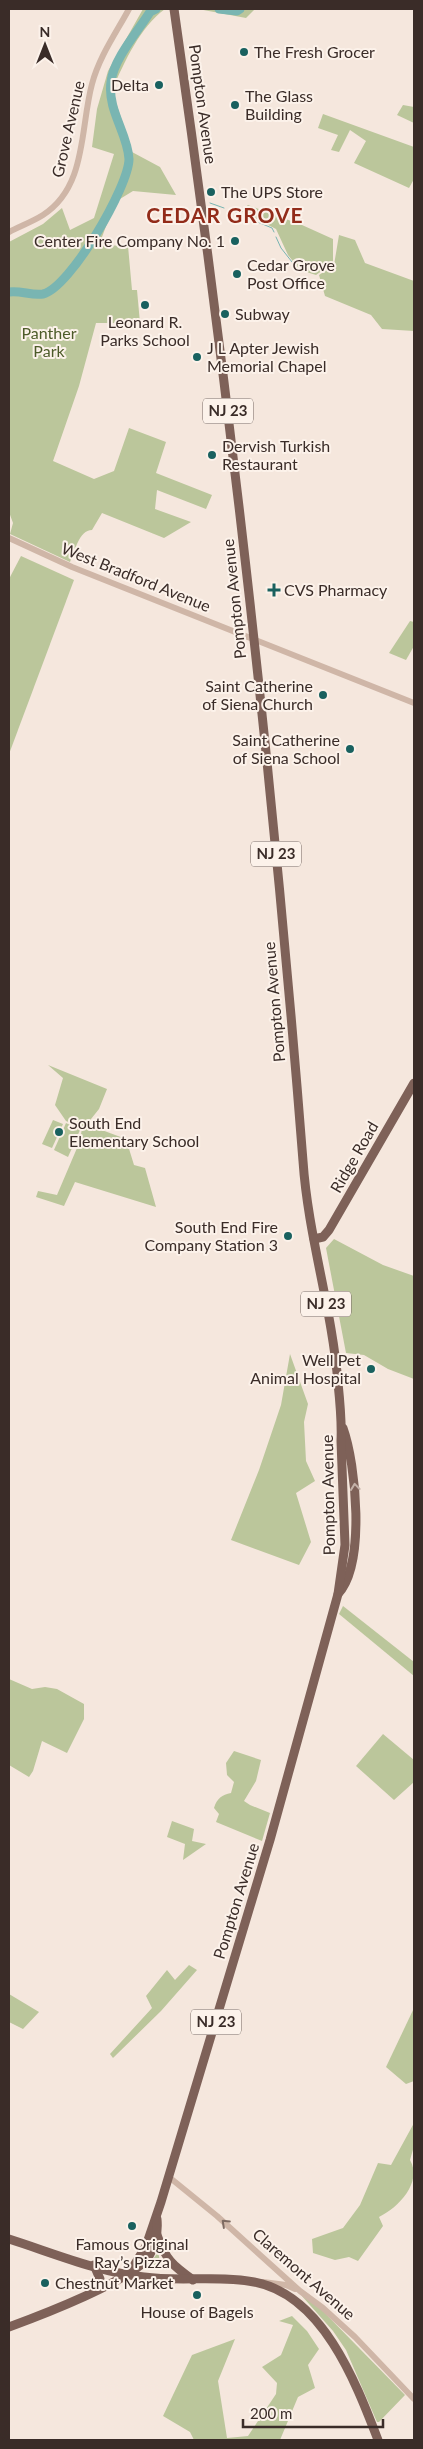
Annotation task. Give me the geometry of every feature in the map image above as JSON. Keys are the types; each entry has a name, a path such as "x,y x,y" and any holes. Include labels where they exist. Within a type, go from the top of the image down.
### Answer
{"main road":[{"name":"Pompton Avenue","path":"128,2275 146,2246 157,2216 270,1840 338,1594 345,1545 342,1425 336,1357 304,1182 289,994 254,640 204,217 174,9"},
{"name":"Ridge Road","path":"314,1239 323,1237 329,1230 414,1083"},
{"name":"Pompton Avenue","path":"128,2275 141,2266 149,2257 157,2235 157,2216"},
{"path":"157,2235 162,2251 170,2264 193,2280"},
{"path":"9,2239 128,2275 254,2282 288,2295 327,2336 345,2364 378,2440"},
{"path":"94,2266 100,2279 98,2289"},
{"path":"9,2327 128,2275"}],"street":[{"name":"Grove Avenue","path":"9,232 43,215 56,204 70,186 76,171 88,100 96,69 129,9"},
{"name":"West Bradford Avenue","path":"9,538 72,567 414,703"},
{"name":"Claremont Avenue","path":"169,2177 217,2216 300,2291 323,2308 355,2337 414,2399"},
{"path":"254,2282 286,2284 300,2291"}],"green space":[{"name":"Panther Park","path":"143,9 165,9 156,16 141,35 128,56 112,90 132,152 160,167 176,195 133,191 115,202 99,245 128,246 132,290 137,290 140,323 96,323 79,386 53,461 94,479 114,471 129,428 166,442 156,473 212,495 206,509 157,490 155,509 191,522 164,538 102,513 92,530 84,533 81,537 70,562 10,534 13,523 9,512 9,242 43,224 62,208 70,230 94,218 114,154 92,147 97,109 108,71"},
{"path":"198,9 255,9 246,18"},
{"path":"403,105 414,107 414,123 397,115"},
{"path":"323,114 414,147 414,179 409,188 354,163 366,141 350,130 339,152 331,150 338,135 318,128"},
{"path":"248,205 333,239 333,263 316,275 300,270 288,255 276,229 241,211"},
{"path":"339,235 355,240 365,263 414,281 414,331 382,329 371,315 325,296 319,275 334,265"},
{"path":"21,556 74,580 9,754 9,579"},
{"path":"410,621 414,622 414,646 406,660 389,653"},
{"path":"48,1065 107,1089 99,1109 91,1119 91,1126 126,1139 134,1165 145,1168 156,1207 75,1182 64,1206 36,1197 38,1191 57,1195 80,1141 82,1128 66,1121 55,1105 63,1078"},
{"path":"53,1120 63,1124 52,1148 42,1144"},
{"path":"66,1123 80,1130 68,1157 54,1150"},
{"path":"334,1239 383,1265 414,1276 414,1379 388,1369 364,1355 346,1353 326,1248"},
{"path":"290,1354 308,1404 304,1422 306,1461 315,1481 296,1493 311,1542 299,1565 231,1540 259,1470 281,1405"},
{"path":"343,1606 414,1662 414,1676 339,1614"},
{"path":"9,1679 32,1689 45,1687 57,1689 84,1704 84,1719 67,1753 42,1741 33,1771 29,1777 9,1765"},
{"path":"383,1734 414,1760 414,1782 394,1800 356,1766"},
{"path":"234,1751 261,1760 256,1781 244,1801 270,1813 262,1841 216,1822 219,1814 214,1808 215,1805 220,1798 231,1793 234,1782 227,1775 226,1763"},
{"path":"172,1821 194,1829 192,1841 206,1844 183,1860 185,1844 167,1837"},
{"path":"189,1965 197,1970 161,2011 113,2058 110,2054 152,2008 146,1996 167,1970 175,1980"},
{"path":"9,1994 39,2012 23,2029 9,2022"},
{"path":"414,2008 414,2081 406,2084 386,2067"},
{"path":"414,2123 414,2146 410,2160 413,2168 411,2185 401,2201 379,2217 383,2226 358,2261 349,2257 335,2260 313,2253 312,2239 343,2228 360,2205 378,2163 391,2165"},
{"path":"158,2252 160,2261 168,2270 147,2268"},
{"path":"301,2295 315,2303 405,2395 379,2422 377,2422 346,2350 333,2331"},
{"path":"292,2316 307,2331 319,2349 308,2365 315,2388 298,2397 280,2440 194,2440 190,2432 163,2416 192,2355 235,2339 218,2381 227,2438 248,2436 276,2394 277,2383 262,2367 281,2355 293,2325 279,2321"}],"waterway":[{"path":"9,292 43,294 54,288 82,256 109,212 119,191 129,159 128,150 112,102 111,82 113,73 127,46 150,12 156,9"},
{"path":"219,9 237,11 240,9"},
{"path":"210,203 224,208"},
{"path":"236,213 272,228 274,232"},
{"path":"276,237 281,248 296,267"}],"place":[{"name":"The Fresh Grocer","path":"244,52"},
{"name":"Delta","path":"159,85"},
{"name":"The Glass Building","path":"235,105"},
{"name":"The UPS Store","path":"211,192"},
{"name":"Center Fire Company No. 1","path":"235,241"},
{"name":"Cedar Grove Post Office","path":"237,274"},
{"name":"Leonard R. Parks School","path":"145,305"},
{"name":"Subway","path":"225,314"},
{"name":"J L Apter Jewish Memorial Chapel","path":"197,357"},
{"name":"Dervish Turkish Restaurant","path":"212,455"},
{"name":"CVS Pharmacy","path":"274,590"},
{"name":"Saint Catherine of Siena Church","path":"323,695"},
{"name":"Saint Catherine of Siena School","path":"350,749"},
{"name":"South End Elementary School","path":"59,1132"},
{"name":"South End Fire Company Station 3","path":"288,1236"},
{"name":"Well Pet Animal Hospital","path":"371,1369"},
{"name":"Famous Original Ray’s Pizza","path":"132,2226"},
{"name":"Chestnut Market","path":"45,2283"},
{"name":"House of Bagels","path":"197,2295"}],"district":[{"name":"CEDAR GROVE","path":"225,216"}]}
